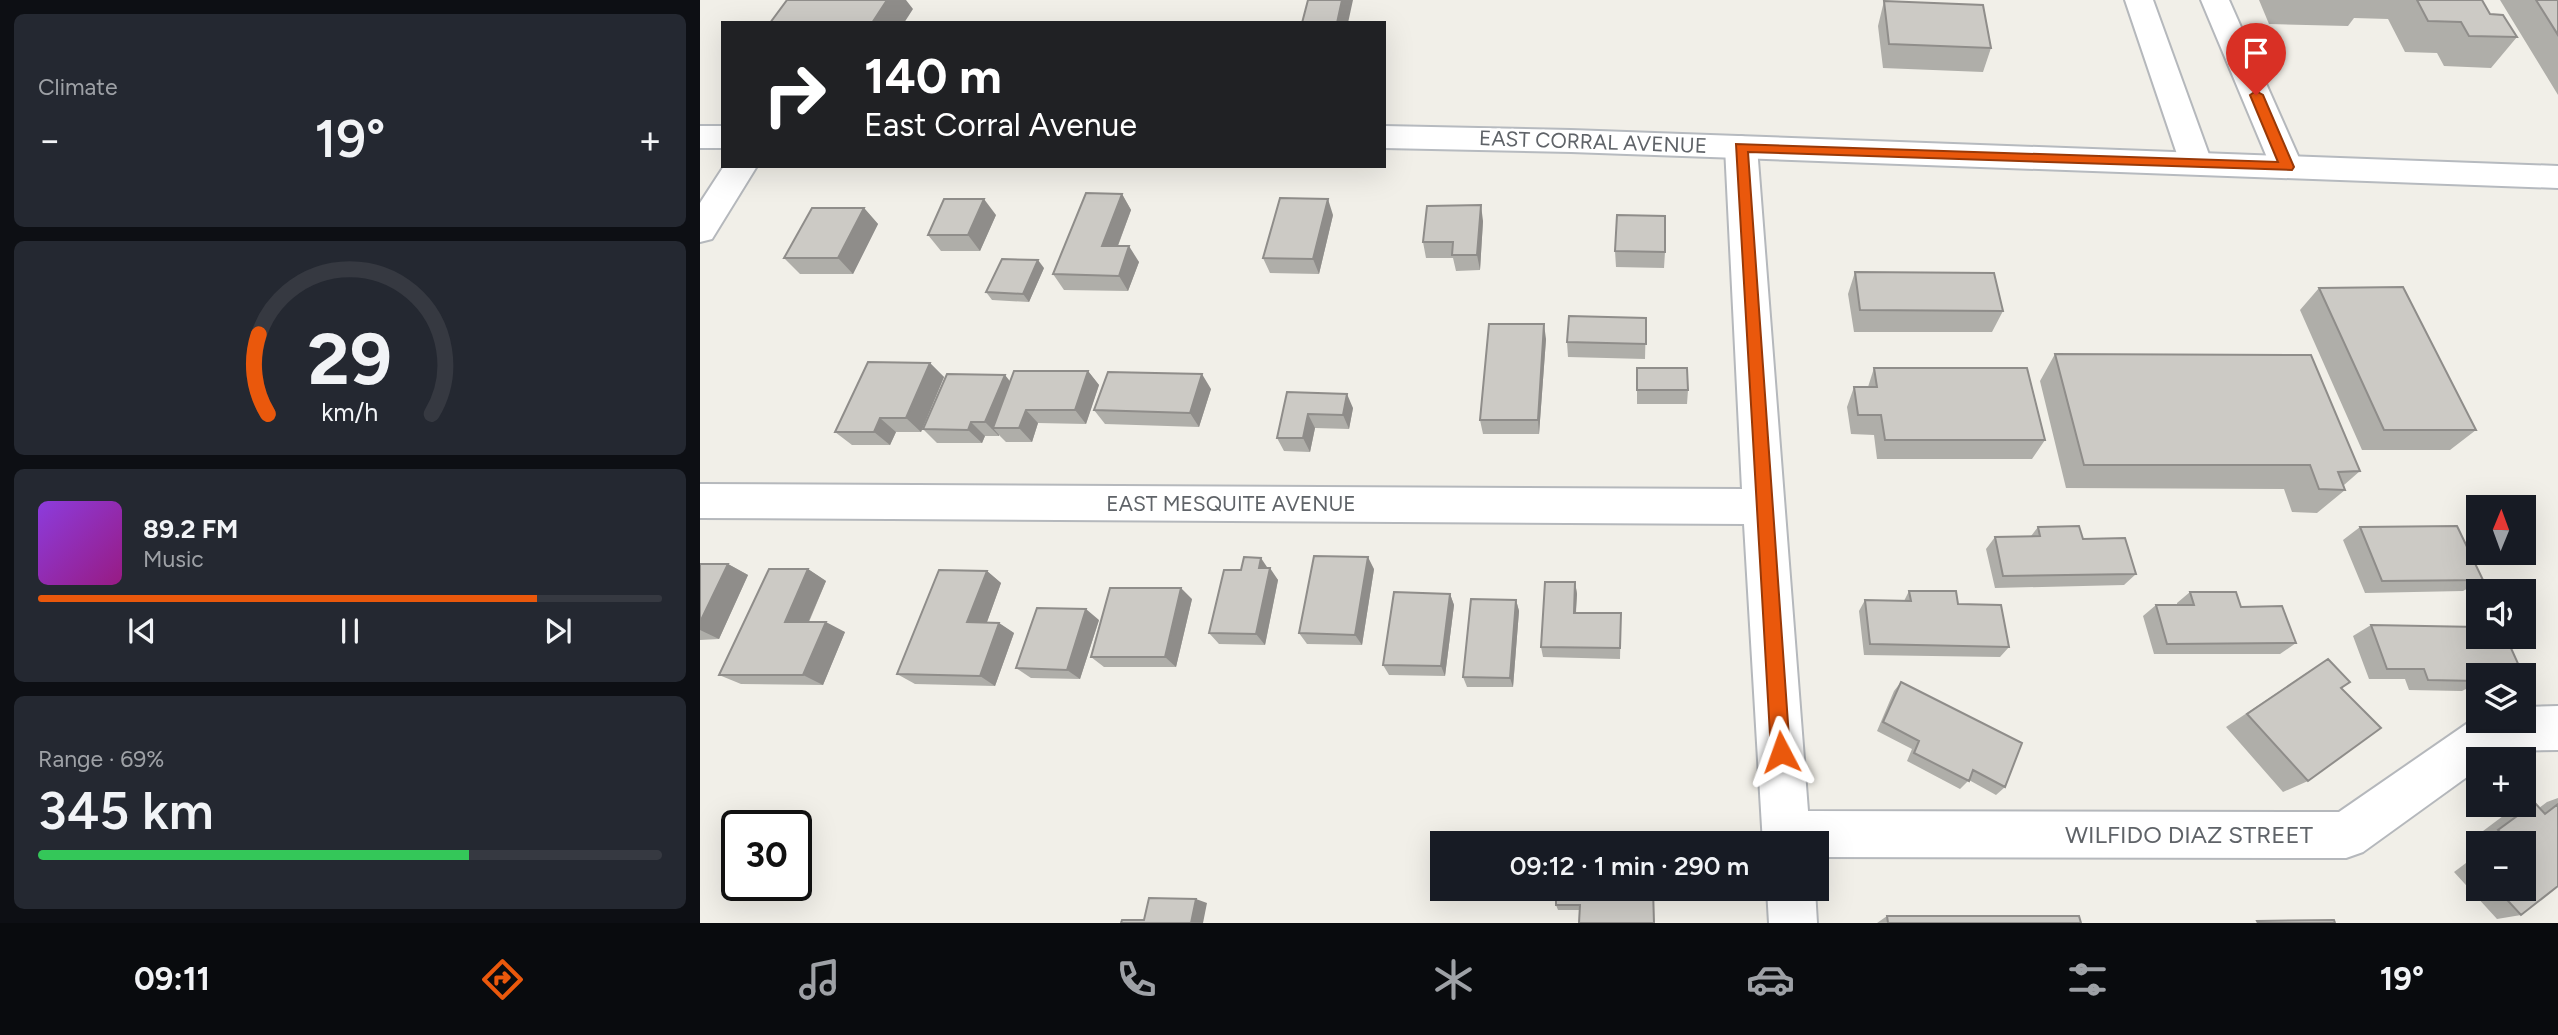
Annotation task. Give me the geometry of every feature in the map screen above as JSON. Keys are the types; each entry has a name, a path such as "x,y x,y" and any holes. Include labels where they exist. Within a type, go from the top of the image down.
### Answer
{"street":[{"path":"2139,0 2196,163"},
{"path":"2215,0 2287,167"},
{"path":"700,137 721,137"},
{"name":"EAST CORRAL AVENUE","path":"1386,137 1741,147 2558,177"},
{"path":"1741,147 1786,831"},
{"path":"700,230 740,168"},
{"name":"EAST MESQUITE AVENUE","path":"700,501 1763,507"},
{"name":"WILFIDO DIAZ STREET","path":"1829,839 2346,835 2497,729 2558,729"},
{"path":"1792,901 1793,923"}],"building":[{"path":"787,0 887,0 873,21 771,21"},
{"path":"1308,0 1342,0 1337,21 1303,21"},
{"path":"2417,0 2482,0 2490,14 2503,15 2517,37 2469,36 2461,22 2428,21"},
{"path":"2536,0 2558,0 2558,35"},
{"path":"1884,1 1983,5 1991,48 1889,44"},
{"path":"1086,193 1122,194 1102,246 1129,246 1119,276 1053,274"},
{"path":"1280,198 1328,199 1313,259 1263,258"},
{"path":"944,199 984,199 968,235 928,235"},
{"path":"1481,205 1477,255 1452,255 1453,242 1423,242 1427,206"},
{"path":"812,208 864,208 838,258 784,258"},
{"path":"1617,215 1665,216 1665,252 1615,251"},
{"path":"1002,259 1038,260 1023,294 986,292"},
{"path":"1855,272 1994,273 2003,311 1860,310"},
{"path":"2403,287 2476,430 2384,430 2319,288"},
{"path":"1569,316 1646,318 1646,344 1567,342"},
{"path":"1489,324 1544,324 1538,420 1480,420"},
{"path":"2055,354 2311,355 2360,471 2338,472 2345,490 2319,489 2310,465 2084,465"},
{"path":"868,362 930,363 906,418 880,418 874,432 835,432"},
{"path":"1637,368 1687,368 1688,390 1637,390"},
{"path":"1874,368 2027,368 2045,440 1885,440 1881,415 1858,415 1854,387 1877,387"},
{"path":"1014,371 1088,371 1075,410 1026,410 1019,428 993,428"},
{"path":"1108,372 1202,374 1190,413 1094,410"},
{"path":"947,374 1005,375 985,422 971,422 968,430 923,429"},
{"path":"1287,392 1347,394 1343,415 1308,414 1303,438 1277,438"},
{"path":"2079,526 2083,539 2125,538 2136,574 2003,576 1995,537 2040,536 2038,527"},
{"path":"2457,526 2466,545 2466,565 2476,565 2483,579 2382,581 2360,527"},
{"path":"1314,556 1368,557 1355,635 1299,633"},
{"path":"1244,557 1261,558 1259,568 1270,568 1256,634 1209,633 1224,570 1241,570"},
{"path":"700,564 728,564 700,622"},
{"path":"769,569 808,569 785,622 826,622 803,675 719,675"},
{"path":"939,570 987,571 967,622 999,623 980,676 897,674"},
{"path":"1545,582 1575,582 1574,613 1621,613 1620,648 1541,647"},
{"path":"1110,588 1181,588 1165,657 1091,657"},
{"path":"1909,591 1956,591 1958,604 2001,605 2009,647 1870,644 1865,600 1911,601"},
{"path":"1394,592 1450,594 1441,666 1383,665"},
{"path":"2190,592 2236,592 2241,607 2282,606 2296,643 2167,644 2156,605 2194,605"},
{"path":"1471,599 1516,600 1510,678 1463,677"},
{"path":"1037,608 1086,609 1067,670 1016,668"},
{"path":"2371,625 2466,627 2466,649 2511,649 2518,663 2466,663 2466,681 2428,680 2424,669 2387,669"},
{"path":"2328,659 2350,682 2341,688 2381,728 2308,781 2247,714"},
{"path":"1901,682 2022,743 2005,787 1973,770 1969,781 1914,753 1919,741 1883,722"},
{"path":"2536,804 2545,814 2558,804 2558,886 2521,915 2508,901 2536,901 2536,831 2498,830 2516,817 2536,817"},
{"path":"1149,898 1196,899 1191,923 1121,923 1122,920 1144,920"},
{"path":"1556,901 1653,901 1654,923 1579,923 1580,905 1556,905"},
{"path":"1887,916 2079,916 2081,923 1888,923"},
{"path":"2334,920 2335,923 2257,921"}],"route":[{"path":"1781,752 1741,147 2287,167 2256,95"}]}
